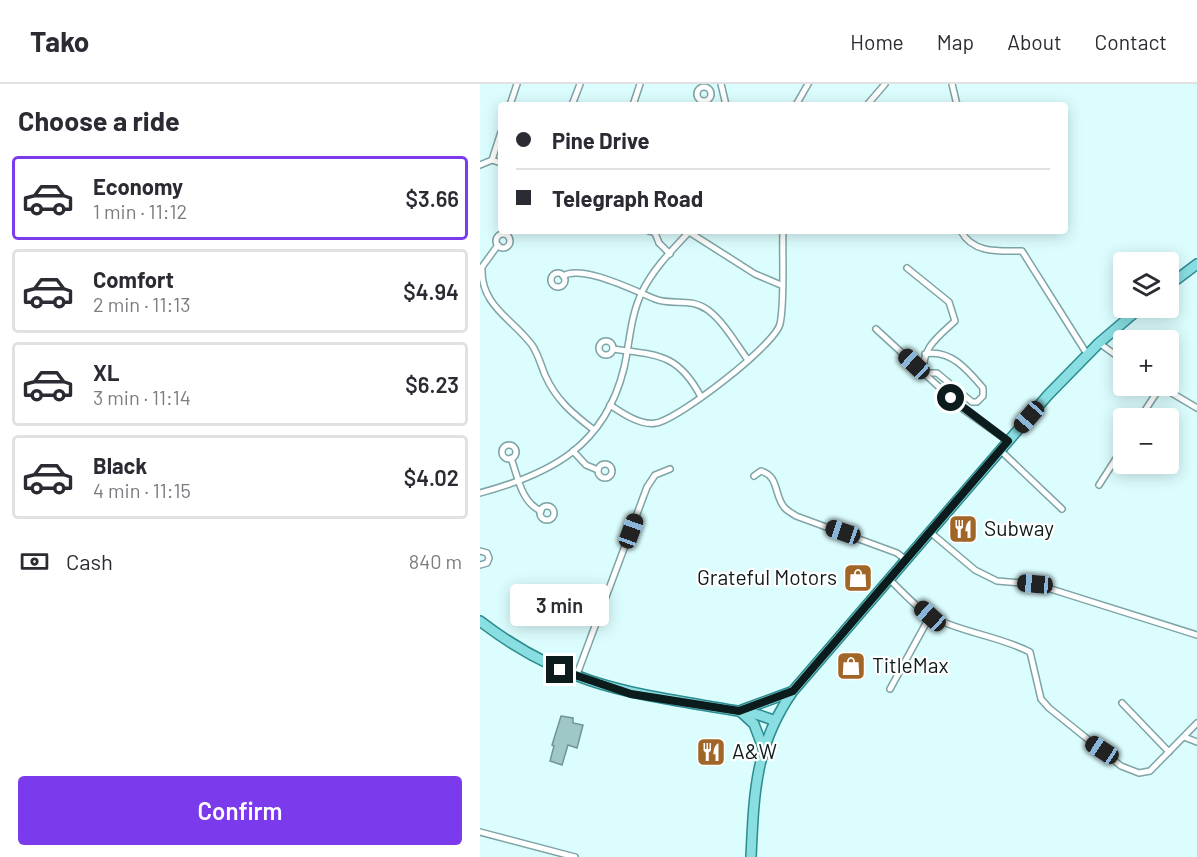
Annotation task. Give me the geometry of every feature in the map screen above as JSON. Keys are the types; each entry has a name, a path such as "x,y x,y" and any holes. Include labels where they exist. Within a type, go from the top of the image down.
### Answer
{"main road":[{"path":"1179,278 1197,264"},
{"path":"751,857 756,784 763,748 773,720 793,691 1008,441 1087,354 1128,318"},
{"path":"480,621 529,654 576,677 631,694 739,711 773,720"},
{"path":"739,711 793,691"},
{"path":"739,711 754,724 763,748"}],"street":[{"path":"511,102 516,84"},
{"path":"574,102 580,84"},
{"path":"634,102 640,84"},
{"path":"721,84 725,102"},
{"path":"798,102 808,84"},
{"path":"870,102 885,84"},
{"path":"951,84 956,102"},
{"path":"712,93 723,91"},
{"path":"492,160 498,141"},
{"path":"480,165 492,160 498,162"},
{"path":"656,234 659,243 670,254"},
{"path":"480,493 519,482 549,468 573,451 594,430 610,405 620,382 632,318 642,292 687,234"},
{"path":"694,234 755,274 781,285"},
{"path":"610,405 627,416 657,423 670,419 775,337 780,323 783,234"},
{"path":"963,234 971,245 990,251 1022,251 1087,354"},
{"path":"498,245 486,258 482,267 484,294 503,318 526,338 534,349 563,405 594,430"},
{"path":"907,268 949,302 955,321 925,354 924,373"},
{"path":"563,276 575,272 586,273 642,292 656,300 693,302 709,311 748,360"},
{"path":"876,329 964,410 1008,441"},
{"path":"1099,343 1113,353"},
{"path":"613,349 643,351 670,359 683,371 701,397"},
{"path":"924,373 937,373 972,402 983,396 983,388 957,362 942,353 925,354"},
{"path":"1177,396 1197,408"},
{"path":"1000,450 1062,509"},
{"path":"573,451 589,468 598,470"},
{"path":"511,458 527,501 541,511"},
{"path":"1099,485 1113,463"},
{"path":"576,677 647,487 655,475 670,469"},
{"path":"754,476 761,471 767,472 773,478 785,508 796,516 897,553 906,560"},
{"path":"930,531 975,570 998,581 1035,584 1197,635"},
{"path":"480,551 487,553 489,558 487,563 480,565"},
{"path":"889,579 930,616 970,632 1015,644 1030,652 1041,699 1083,738 1121,765 1139,773 1150,771 1197,723"},
{"path":"891,688 930,616"},
{"path":"1122,703 1169,752"},
{"path":"1184,737 1197,742"},
{"path":"480,832 574,857"}],"building":[{"path":"561,716 573,718 573,723 583,725 577,748 568,745 562,765 550,761 554,746 552,745"},
{"name":"A&W","path":"702,741 722,748 720,760 699,755"}],"place":[{"name":"Subway","path":"963,529"},
{"name":"Grateful Motors","path":"858,578"},
{"name":"TitleMax","path":"851,666"},
{"name":"A&W","path":"711,752"}],"route":[{"path":"560,670 582,680 631,694 739,711 793,691 1008,441 951,398"}]}
